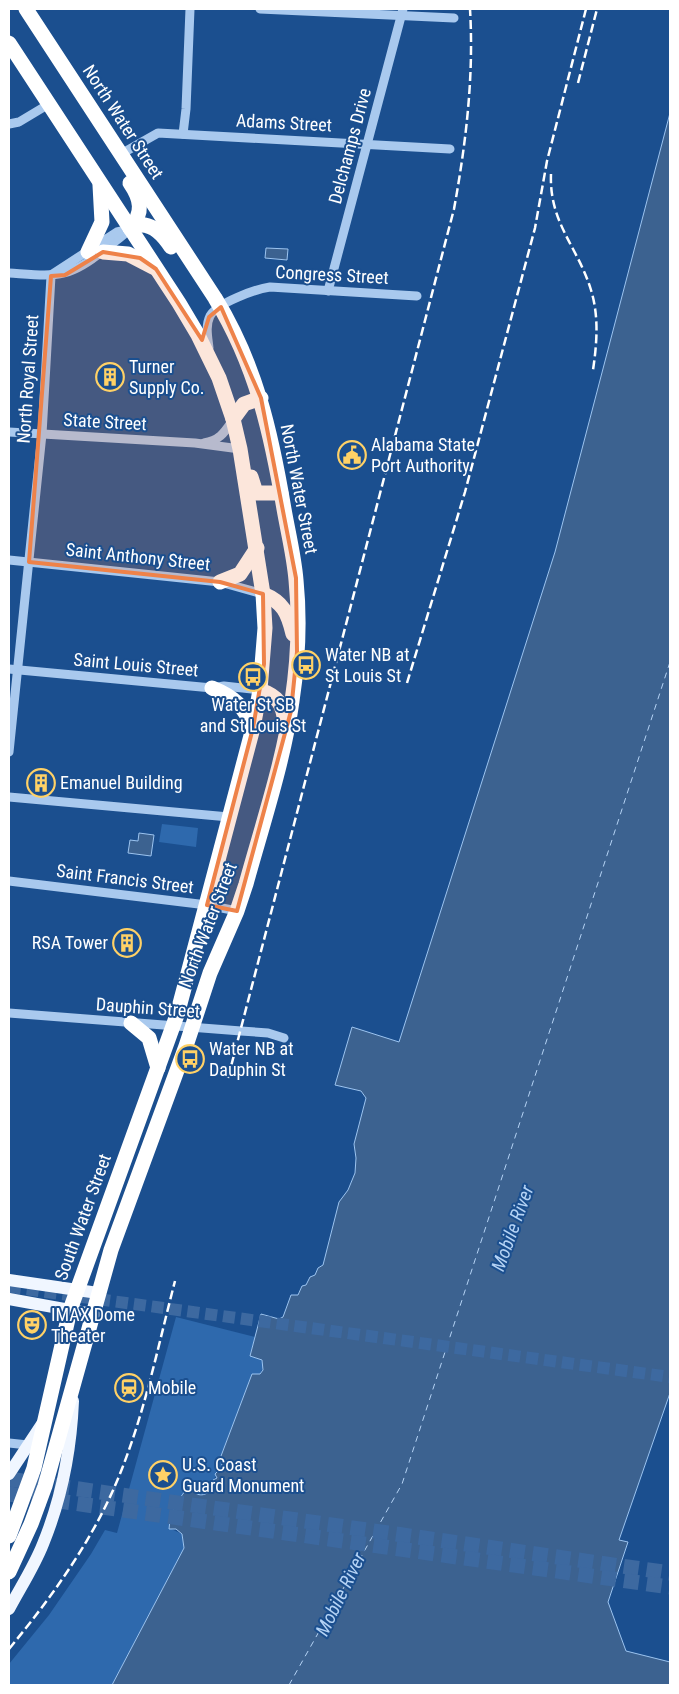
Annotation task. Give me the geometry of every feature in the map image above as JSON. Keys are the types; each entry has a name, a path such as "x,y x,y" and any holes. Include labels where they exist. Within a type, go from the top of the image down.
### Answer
{"highway":[{"name":"North Water Street","path":"26,9 221,307 239,343 261,398 274,448 296,578 296,668 286,731 262,829 237,911 210,972 191,1028"},
{"name":"North Water Street","path":"9,43 156,268 210,358 233,419 257,548 265,628 260,690 254,728 173,1026"},
{"path":"84,96 94,127 138,196 139,216 130,228"},
{"path":"99,181 102,222 96,252 128,254 156,268"},
{"path":"130,228 142,225 160,232 188,271 212,293"},
{"path":"233,419 244,404 261,398"},
{"path":"240,449 248,462 255,492 262,494 281,493"},
{"path":"220,582 240,574 257,548"},
{"path":"263,594 278,601 286,612 297,652"},
{"path":"260,690 284,687 296,668"},
{"path":"212,688 238,701 246,710 254,728"},
{"path":"260,690 277,697 282,705 286,731"},
{"path":"130,1023 149,1038 158,1068"},
{"name":"South Water Street","path":"45,1418 76,1290 173,1026"},
{"path":"9,1572 24,1541 45,1486 111,1250 191,1028"},
{"path":"9,1536 30,1482 45,1418"}],"main road":[{"path":"9,1280 98,1293"},
{"path":"9,1299 92,1314"},
{"path":"9,1609 43,1544 58,1496 68,1450 74,1384"},
{"name":"South Water Street","path":"9,1474 45,1418"}],"street":[{"path":"183,134 190,9"},
{"path":"260,9 402,12 454,18"},
{"name":"Delchamps Drive","path":"328,292 402,12"},
{"path":"9,124 31,115 49,104"},
{"name":"Adams Street","path":"121,154 158,132 450,149"},
{"path":"51,276 124,237 130,228"},
{"path":"9,273 51,276 65,274 96,252 118,232 130,228"},
{"name":"North Royal Street","path":"9,752 13,669 29,562 42,434 51,276"},
{"name":"Congress Street","path":"221,307 246,293 270,287 416,296"},
{"path":"210,358 207,324 213,312 221,307"},
{"name":"State Street","path":"198,444 217,440 233,419"},
{"name":"State Street","path":"9,432 198,444 240,449"},
{"name":"Saint Anthony Street","path":"9,560 220,582 263,594"},
{"name":"Saint Louis Street","path":"13,669 212,688 224,686 260,690"},
{"path":"9,797 229,817"},
{"name":"Saint Francis Street","path":"9,880 207,905 237,911"},
{"name":"Dauphin Street","path":"9,1013 268,1033 284,1038"},
{"path":"9,1443 28,1444"}],"highlighted area":[{"path":"103,252 140,258 156,269 202,340 209,317 221,307 261,398 296,578 297,652 291,711 237,911 207,905 253,728 264,664 263,594 220,582 29,562 51,276 65,275"}],"shaded area":[{"path":"162,824 198,828 196,847 159,842"},
{"path":"176,1317 255,1337 250,1355 260,1358 264,1365 260,1374 252,1374 221,1456 222,1467 213,1480 210,1492 199,1495 190,1486 176,1505 171,1516 169,1528 182,1534 184,1548 112,1685 9,1685 9,1664 49,1615 91,1554 105,1530 117,1533"}],"water":[{"name":"Mobile River","path":"670,113 670,1393 619,1540 628,1542 608,1602 626,1651 670,1662 670,1685 112,1685 184,1548 182,1534 176,1529 169,1529 171,1516 176,1505 190,1485 194,1492 199,1495 208,1493 211,1490 213,1480 217,1478 215,1474 222,1467 221,1456 252,1374 260,1374 263,1370 262,1360 250,1356 261,1314 279,1319 283,1317 291,1295 298,1295 302,1286 306,1285 310,1277 315,1275 318,1268 323,1265 339,1202 348,1190 355,1173 356,1158 354,1144 366,1098 361,1091 335,1085 352,1027 399,1042 555,552"},
{"path":"266,248 288,249 287,260 265,258"},
{"path":"139,833 154,835 151,856 128,853 130,840 138,841"}],"ferry route":[{"path":"289,1685 402,1484 670,662"}],"tunnel":[{"path":"9,1287 670,1377"},
{"path":"9,1479 670,1573"},
{"path":"9,1494 670,1587"}],"railway":[{"path":"228,1078 454,209 468,109 471,59 470,9"},
{"path":"407,683 465,492 535,228 547,161 586,9"},
{"path":"578,83 597,9"},
{"path":"551,174 552,191 559,221 579,261 594,300 596,350 593,370"},
{"path":"9,1649 67,1572 104,1510 114,1488 141,1412 175,1281"}],"place":[{"name":"Turner Supply Co.","path":"110,377"},
{"name":"Alabama State Port Authority","path":"352,455"},
{"name":"Water NB at St Louis St","path":"306,665"},
{"name":"Water St SB and St Louis St","path":"253,677"},
{"name":"Emanuel Building","path":"41,783"},
{"name":"RSA Tower","path":"127,943"},
{"name":"Water NB at Dauphin St","path":"190,1059"},
{"name":"IMAX Dome Theater","path":"32,1325"},
{"name":"Mobile","path":"129,1388"},
{"name":"U.S. Coast Guard Monument","path":"163,1475"}]}
